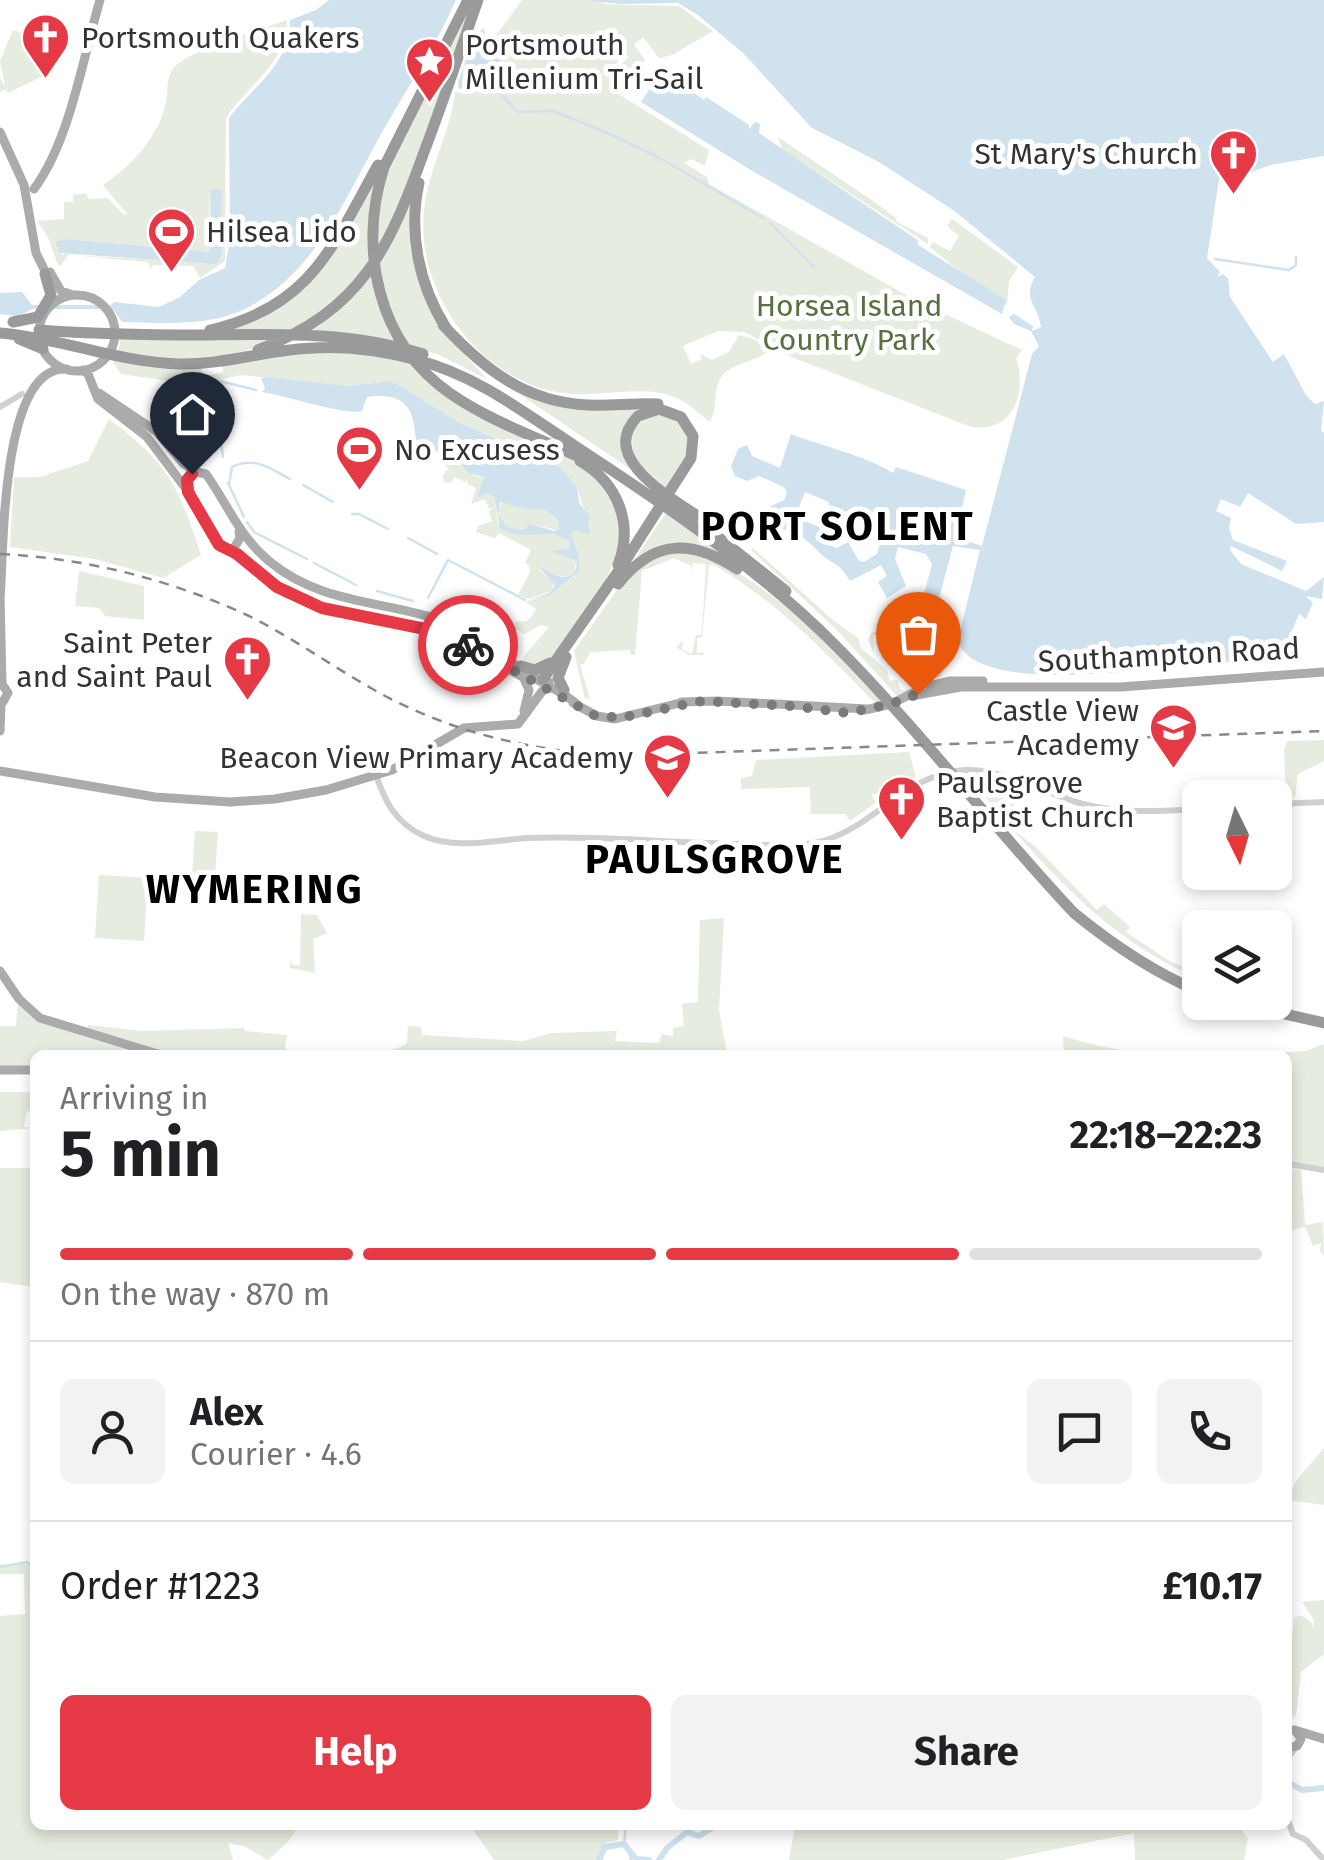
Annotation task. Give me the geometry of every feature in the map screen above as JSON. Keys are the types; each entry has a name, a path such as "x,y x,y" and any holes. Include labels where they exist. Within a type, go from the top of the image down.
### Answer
{"highway":[{"path":"468,0 378,185 372,215 373,264 383,304 402,342 420,366 462,402 591,463 746,568 828,638 893,704"},
{"path":"212,362 251,352 300,330 354,288 387,244 404,209 478,0"},
{"path":"168,335 212,330 248,319 279,302 307,279 333,248 426,84"},
{"path":"445,98 418,189 415,218 421,276 443,325 481,372 690,515 794,597"},
{"path":"2,328 35,320 47,308 51,291 45,274"},
{"path":"443,325 478,362 530,393 574,404 654,404 678,411 694,428 698,447 692,469 658,508 603,599 543,683"},
{"path":"2,328 56,336 309,334 387,344 448,363 530,408"},
{"path":"2,328 44,352"},
{"path":"56,336 100,355 167,364 330,347 366,349 418,360 497,394 658,508"},
{"path":"674,492 692,458 693,436 676,413 660,409 645,412 633,422 625,438 630,462 754,558 840,640 934,752 1078,908 1116,939 1182,978"},
{"path":"542,440 597,473 621,508 623,552 603,599"},
{"path":"603,599 649,556 674,548 699,550 740,572 828,638"},
{"path":"520,670 540,669 562,657"},
{"path":"562,657 558,678 564,694"},
{"path":"1292,1011 1324,1020"},
{"path":"1292,1014 1324,1020"}],"main road":[{"path":"28,202 32,186 43,173 64,124 100,0"},
{"path":"0,132 18,168 34,246 45,274"},
{"path":"18,168 28,176 43,173"},
{"path":"18,168 32,186 41,255 60,290 100,303 108,312 115,338 100,355 90,378 102,403 146,437 188,492 219,545 300,599 322,608 448,635 578,704"},
{"path":"0,731 1,700 8,693 1,684 0,597 9,463 22,394 45,369 39,334 47,308 74,295"},
{"path":"44,352 68,370 90,378 100,394 157,432 183,463 209,478 239,532 270,562 306,586 348,601 452,623 483,639 520,670 529,688 524,708"},
{"path":"19,409 48,373 68,370"},
{"path":"188,492 187,480 196,472"},
{"path":"229,550 238,544 239,532"},
{"name":"Southampton Road","path":"543,683 608,714 664,703 718,701 863,711 949,688 1121,687 1324,672"},
{"path":"457,729 518,724 537,700 543,683"},
{"path":"0,767 156,792 230,798 298,792 404,764 457,729 482,722 514,722 543,683"},
{"path":"537,700 564,694"},
{"name":"Southampton Road","path":"564,694 594,715 615,719 684,702"},
{"path":"0,972 40,1018 145,1050"},
{"path":"0,1070 30,1070"},
{"path":"1292,1730 1324,1740"},
{"path":"1295,1745 1324,1740"}],"street":[{"path":"0,408 22,394"},
{"path":"0,408 19,409"},
{"path":"375,773 386,803 403,823 429,838 454,843 557,838 809,844 846,832 920,782 964,770 1000,775 1113,810 1182,810"},
{"path":"1292,803 1324,802"},
{"path":"1292,1165 1324,1170"},
{"path":"1292,1830 1324,1860"}],"green space":[{"name":"Horsea Island Country Park","path":"522,0 605,0 603,4 679,6 713,31 672,55 659,58 643,37 634,45 645,60 628,74 620,65 629,57 614,40 618,51 615,92 709,150 705,166 691,159 684,163 707,177 709,184 917,301 1022,350 1016,358 1018,396 1007,417 986,427 971,427 787,355 745,332 718,331 683,346 691,364 702,359 700,354 712,360 729,352 739,335 756,340 767,352 723,375 710,422 683,401 654,392 573,394 541,388 512,375 485,356 444,305 431,275 424,243 424,211 455,92 465,94 499,68 505,42 495,37"},
{"path":"467,11 470,13 383,247 374,246 387,170"},
{"path":"287,20 273,62 226,118 225,261 200,278 193,266 154,265 150,269 148,262 71,255 213,263 209,192 210,252 67,239 61,255 69,253 58,265 48,237 37,221 64,219 64,202 73,202 73,195 86,193 89,199 108,198 127,214 103,185 132,161 155,131 165,107 172,70 207,48"},
{"path":"28,21 54,33 41,77 8,93 6,89 0,92 0,78 5,86 0,61 13,30 23,33"},
{"path":"778,137 873,201 897,222 928,238 928,244 782,149"},
{"path":"377,175 371,266 352,287 295,330 217,332 301,288"},
{"path":"413,190 414,241 447,336 487,379 439,355 410,346 393,320 377,264"},
{"path":"952,219 1018,267 1009,281 1007,305 1003,305 1006,300 930,247 933,242 950,251 959,236 947,226"},
{"path":"372,272 400,343 356,334 306,331"},
{"path":"284,336 223,356 182,359 118,353 121,337"},
{"path":"342,350 411,359 476,413 581,465 611,497 619,520 618,545 610,570 582,618 550,660 524,664 523,657 549,627 541,625 524,634 512,627 516,621 529,620 534,613 536,609 526,602 550,595 576,575 579,555 571,534 588,528 588,522 577,488 561,469 462,424 389,381 350,386 241,375 217,380 168,381 121,374 113,362 114,358 200,367 204,376 223,372 222,365 278,354"},
{"path":"488,373 527,394 653,406 625,427 642,477"},
{"path":"652,412 684,423 691,446 669,490 633,459 632,429"},
{"path":"109,419 158,463 178,493 193,531 201,555 163,578 95,559 10,547 14,477 40,477 88,461"},
{"path":"423,442 460,461 474,476 484,477 477,494 494,497 498,524 503,525 497,511 502,502 528,510 544,509 560,524 557,530 531,524 553,535 562,535 570,543 563,552 576,563 573,574 559,576 539,565 554,583 551,591 528,599 518,595 530,572 525,563 531,550 499,533 495,538 476,532 478,526 492,521 489,511 494,508 489,509 485,499 471,504 476,488 467,479 465,482 455,477 450,483 444,482 443,475 449,468 445,466 446,457"},
{"path":"666,513 752,576 706,549 636,557"},
{"path":"753,548 858,638 861,648 887,670 890,681 897,680 901,691 914,688 913,683 922,683 930,675 925,656 933,653 932,647 916,649 913,657 919,661 904,663 907,650 917,647 915,640 903,641 888,631 873,635 874,653 868,640 871,633 898,628 922,632 938,647 941,676 897,696"},
{"path":"683,551 727,567 770,595 810,628 882,702 876,704 779,611 712,564 702,637 697,638 697,653 704,655 689,655 676,647 683,641 682,650 692,654 696,635 701,635 703,617 699,616 703,615 706,564 693,563 691,584 692,566 674,558 642,571 635,655 630,650 590,652 580,665 590,698 585,699 574,651 624,580 651,558"},
{"path":"79,571 144,586 144,620 105,616 99,608 75,606"},
{"path":"1324,740 1324,761 1298,774 1295,797 1292,797 1292,780 1285,780 1287,741"},
{"path":"909,752 916,777 895,790 882,785 883,794 872,794 875,803 850,821 845,814 811,814 810,787 741,789 741,778 752,776 756,760"},
{"path":"967,775 1021,784 1011,827"},
{"path":"195,831 218,832 214,888 191,887"},
{"path":"1014,831 1035,846 1097,910 1104,904 1130,927 1126,932 1182,966 1182,971 1122,934 1055,876"},
{"path":"692,848 733,849 735,871 692,872"},
{"path":"99,875 148,878 144,941 95,938"},
{"path":"301,914 317,915 327,933 313,939 315,973 290,968 290,961 300,965"},
{"path":"724,918 719,1010 726,1050 389,1050 407,1043 408,1026 421,1027 422,1035 523,1041 552,1033 617,1031 615,1041 659,1043 662,1034 673,1036 673,1028 684,1026 682,1004 698,1002 700,920"},
{"path":"18,1002 41,1021 139,1050 30,1050 30,1068 0,1067 0,1026 16,1026"},
{"path":"88,1025 142,1031 244,1028 287,1035 287,1050 153,1050 88,1031"},
{"path":"1063,1036 1122,1050 1064,1050"},
{"path":"1324,1044 1324,1168 1292,1163 1292,1052"},
{"path":"0,1092 30,1092 30,1111 24,1127 30,1128 0,1131"},
{"path":"0,1168 30,1168 30,1286 0,1282"},
{"path":"1292,1169 1301,1170 1305,1225 1323,1222 1324,1256 1321,1243 1313,1246 1305,1227 1292,1230"},
{"path":"1324,1448 1324,1505 1292,1501 1296,1481"},
{"path":"0,1564 30,1564 30,1830 296,1830 288,1842 268,1860 244,1846 228,1843 233,1860 0,1860 0,1616 25,1614 24,1574 0,1574"},
{"path":"1324,1600 1324,1654 1301,1672 1296,1715 1292,1720 1294,1618 1301,1615 1313,1628 1314,1620 1302,1602"},
{"path":"473,1830 618,1830 618,1840 605,1843 597,1860 494,1860"},
{"path":"794,1830 1241,1830 1248,1838 1244,1860 1135,1860 1134,1833 1003,1860 789,1860"}],"water":[{"path":"329,0 456,0 341,208 293,274 249,307 203,321 122,322 113,309 32,309 19,316 0,314 0,293 22,292 32,305 114,302 159,307 225,268 230,240 229,118 277,62 289,36 290,20"},
{"path":"586,0 1324,0 1324,156 1270,165 1244,175 1220,173 1207,258 1220,272 1217,277 1223,274 1228,278 1230,297 1273,362 1284,354 1306,395 1315,404 1324,401 1324,522 1296,524 1248,493 1240,507 1221,499 1216,511 1231,518 1233,540 1287,561 1282,571 1231,546 1241,564 1306,591 1324,577 1322,599 1306,596 1313,603 1306,619 1299,614 1286,657 1258,664 1223,662 1077,675 999,669 972,658 958,640 980,550 953,546 938,602 923,598 932,564 926,554 898,547 895,559 906,586 887,598 878,582 887,576 881,565 850,581 806,540 783,529 778,519 759,527 753,514 784,500 787,493 784,487 759,476 747,481 735,476 731,466 738,449 747,445 752,456 780,468 791,434 857,456 893,473 896,467 966,490 955,537 982,546 1032,354 1039,346 1031,331 1014,324 1009,317 1014,314 1033,326 1032,331 1041,327 1030,297 1035,277 953,210 879,162 812,128 743,53 698,15 678,3","holes":["805,492 881,526 887,536 881,540 877,554 859,561 848,542 837,548 827,544 819,527 795,517"]},
{"path":"484,28 485,35 506,44 502,61 492,75 459,89 473,38"},
{"path":"662,70 749,125 749,129 755,122 760,124 759,133 919,241 917,244 1006,300 1002,314 754,172 641,102"},
{"path":"211,189 223,192 223,248 216,264 59,253 56,242 67,239 210,252"},
{"path":"261,378 350,386 389,381 462,424 561,468 577,488 579,503 591,517 590,534 575,530 571,534 579,555 579,572 550,595 526,601 549,593 555,585 537,565 559,576 573,574 577,565 574,560 550,551 569,549 570,543 554,535 518,535 500,528 494,497 487,493 477,495 484,477 468,473 460,461 416,441 413,418 398,399 367,397 362,411 343,411 262,392 265,388","holes":["500,502 528,510 544,509 558,521 559,529 531,524 523,530 507,527 498,515"]}],"waterway":[{"path":"485,78 495,88"},
{"path":"499,92 518,112 553,111 603,131"},
{"path":"605,132 660,158 764,219"},
{"path":"770,223 814,267"},
{"path":"1215,259 1289,270 1296,265 1296,257"},
{"path":"169,381 220,381"},
{"path":"216,389 220,381 256,390"},
{"path":"215,397 223,457"},
{"path":"229,485 232,467 248,463 262,465 290,479"},
{"path":"228,483 244,517"},
{"path":"303,485 333,502"},
{"path":"352,514 388,529"},
{"path":"247,522 254,532 307,559"},
{"path":"408,538 437,554"},
{"path":"428,598 448,560 525,600"},
{"path":"314,563 356,585"},
{"path":"377,591 413,601"},
{"path":"0,1567 30,1565"},
{"path":"1292,1784 1302,1790 1324,1788"},
{"path":"624,1844 625,1830"},
{"path":"659,1860 687,1832 699,1836 709,1830"},
{"path":"599,1860 605,1847 624,1844 636,1859 649,1860"},
{"path":"628,1848 631,1860"}],"railway":[{"path":"0,554 96,566 190,592 267,625 416,711 477,733 571,752 636,755 1324,731"}],"way so far":[{"path":"468,645 594,715 610,719 702,701 854,713 918,694"}],"place":[{"name":"Portsmouth Quakers","path":"46,80"},
{"name":"Portsmouth Millenium Tri-Sail","path":"430,104"},
{"name":"St Mary's Church","path":"1233,196"},
{"name":"Hilsea Lido","path":"171,274"},
{"name":"No Excusess","path":"359,492"},
{"name":"Saint Peter and Saint Paul","path":"247,702"},
{"name":"Castle View Academy","path":"1174,770"},
{"name":"Beacon View Primary Academy","path":"668,800"},
{"name":"Paulsgrove Baptist Church","path":"901,842"}],"district":[{"name":"PORT SOLENT","path":"838,527"},
{"name":"PAULSGROVE","path":"715,860"},
{"name":"WYMERING","path":"255,890"}],"route":[{"path":"192,474 186,484 188,492 219,545 237,554 277,587 322,608 430,630 468,645"}]}
